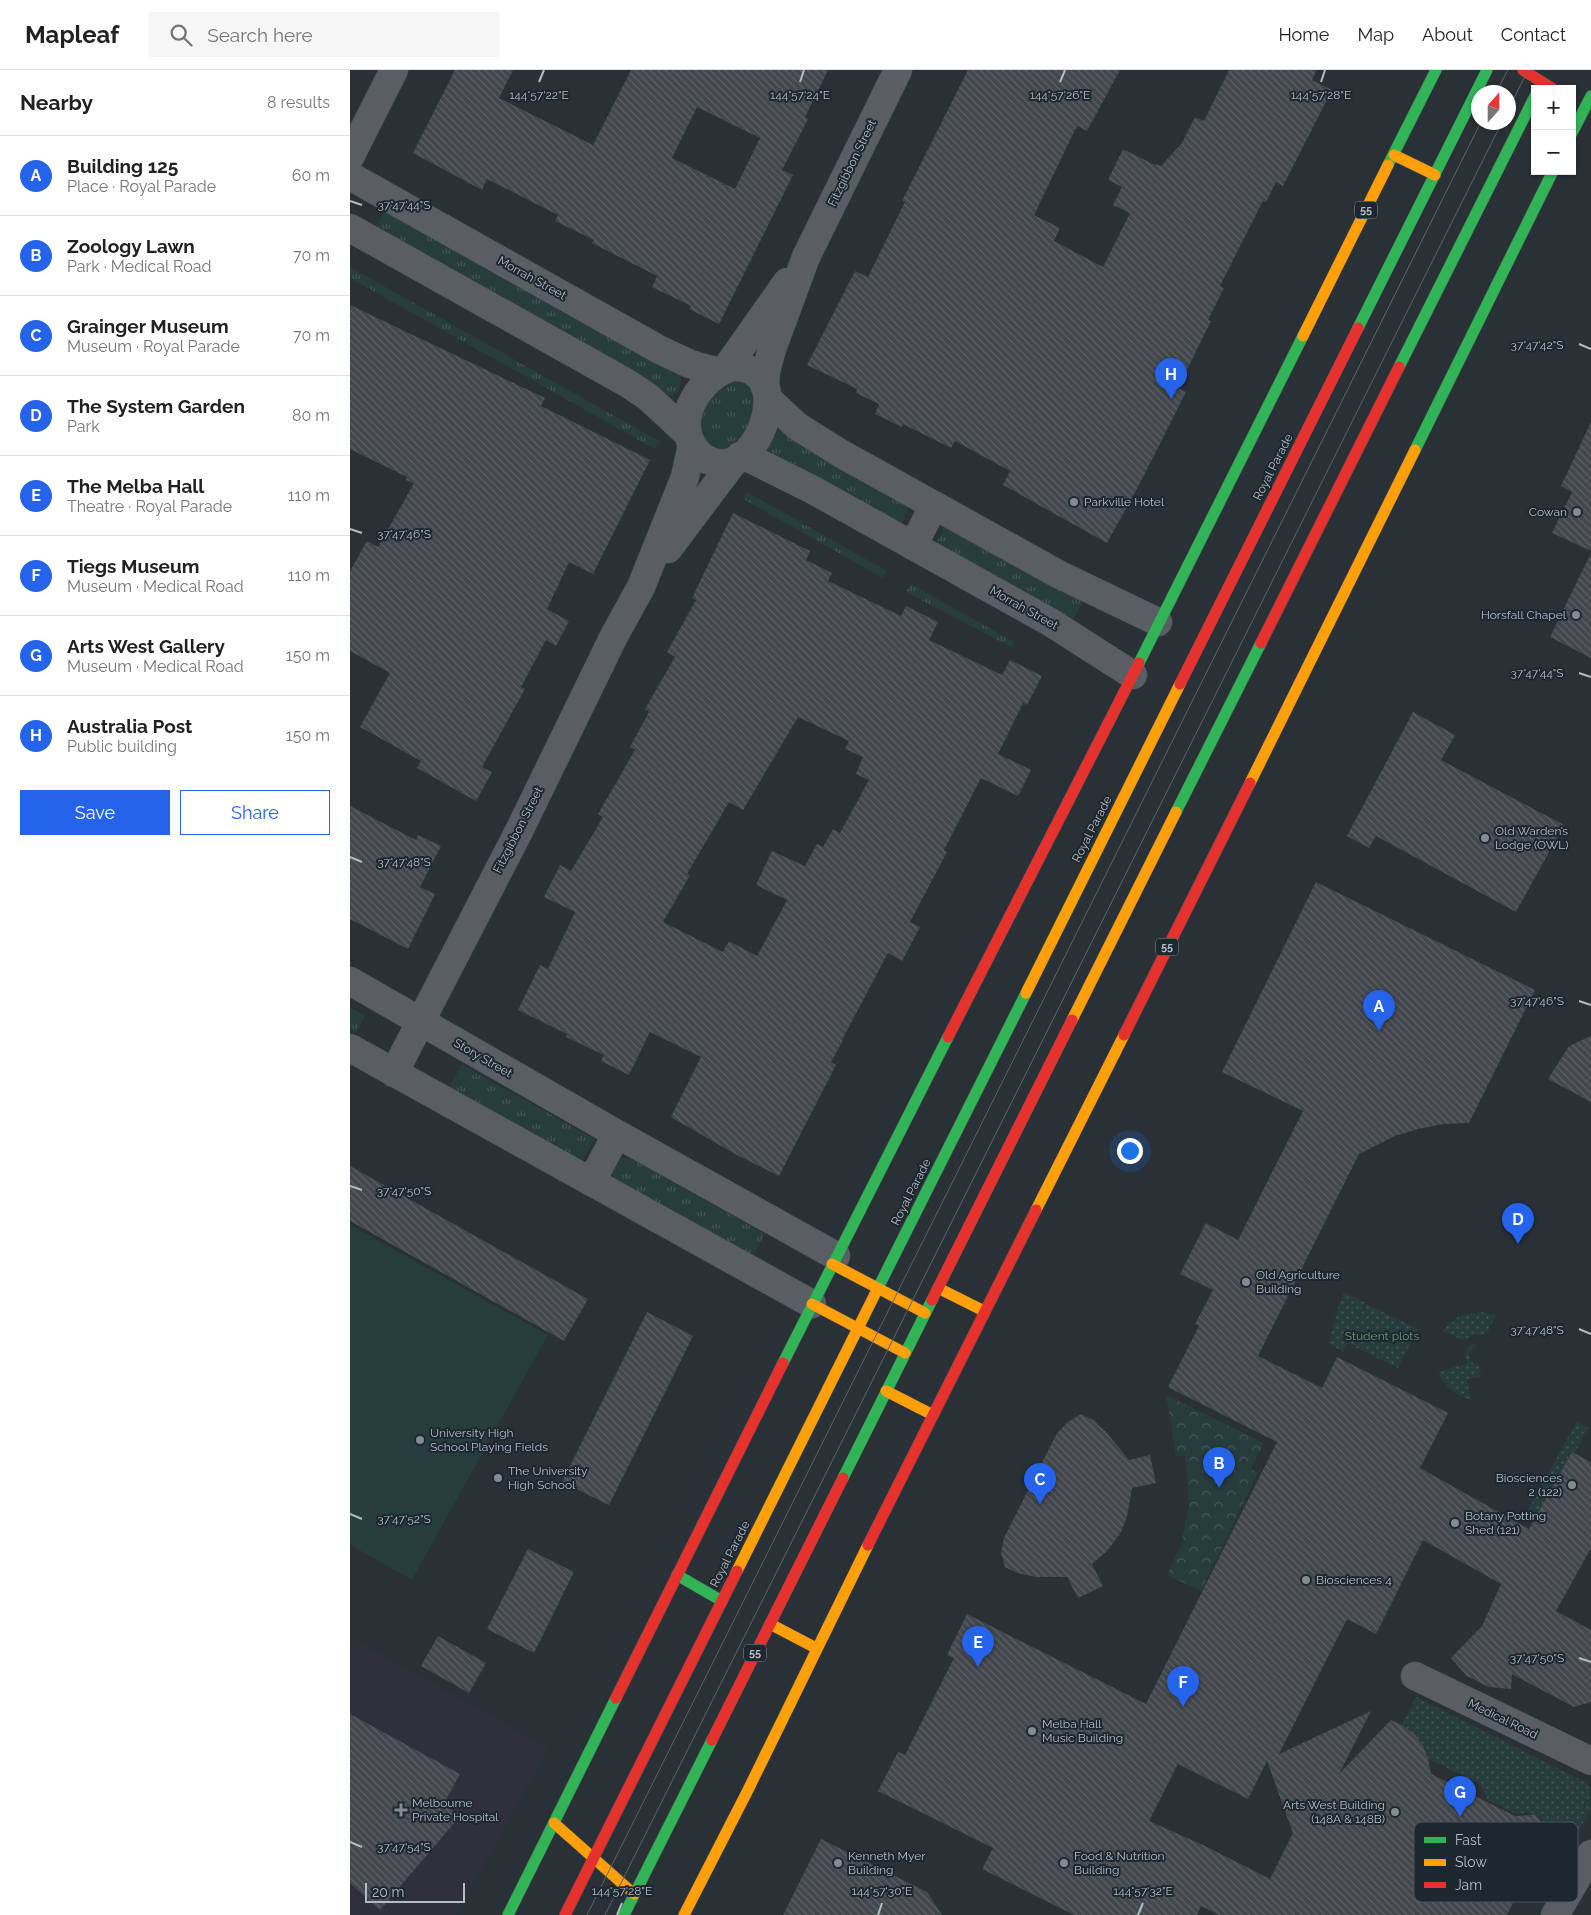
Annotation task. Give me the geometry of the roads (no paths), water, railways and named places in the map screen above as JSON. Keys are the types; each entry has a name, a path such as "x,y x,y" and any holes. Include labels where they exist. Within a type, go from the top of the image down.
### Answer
{"main road":[{"name":"55","path":"508,1915 834,1260 1133,674 1436,70"},
{"name":"Royal Parade","path":"565,1915 1487,70"},
{"path":"1523,70 1540,85 1548,70"},
{"path":"1574,130 1591,96"},
{"path":"1576,103 1585,109"},
{"name":"55","path":"624,1915 1531,104"},
{"path":"1394,155 1435,175"},
{"name":"55","path":"684,1915 748,1790 816,1648 984,1311 1244,795 1294,690 1551,175"},
{"path":"834,1260 878,1288 925,1313"},
{"path":"938,1288 984,1311"},
{"path":"812,1304 905,1353"},
{"path":"886,1391 933,1414"},
{"name":"Royal Parade","path":"677,1575 722,1602"},
{"path":"770,1624 816,1648"},
{"path":"554,1823 634,1894"}],"street":[{"path":"350,156 394,70"},
{"name":"Fitzgibbon Street","path":"767,393 766,371 772,349 806,256 898,70"},
{"name":"Morrah Street","path":"350,176 660,350 696,366 722,371"},
{"path":"350,228 627,383 648,397 690,440 700,454 712,462 726,463 737,458 751,446 762,428 767,414 767,393"},
{"name":"Fitzgibbon Street","path":"722,371 806,256"},
{"path":"690,440 687,421 692,405 700,390 722,371 736,367 748,370 757,376 767,393 787,417 808,434 1058,574 1158,622"},
{"name":"Fitzgibbon Street","path":"394,1073 518,833 614,636 641,587 685,477 690,440"},
{"name":"Fitzgibbon Street","path":"641,587 737,458"},
{"name":"Morrah Street","path":"737,458 751,459 796,481 1050,622 1133,674"},
{"path":"913,546 934,506"},
{"name":"Story Street","path":"350,981 834,1260"},
{"path":"350,1048 812,1304"},
{"path":"591,1182 617,1134"},
{"name":"Medical Road","path":"1415,1676 1591,1761"},
{"path":"1578,1875 1591,1854"},
{"path":"1554,1915 1562,1902"}],"tram line":[{"path":"1500,85 1508,70"},
{"path":"1516,94 1528,70"},
{"path":"587,1915 1477,130"},
{"path":"605,1915 1498,130"}],"place":[{"name":"Australia Post","path":"1171,399"},
{"name":"Parkville Hotel","path":"1074,502"},
{"name":"Cowan","path":"1577,512"},
{"name":"Horsfall Chapel","path":"1576,615"},
{"name":"Old Warden’s Lodge (OWL)","path":"1485,838"},
{"name":"Building 125","path":"1379,1031"},
{"name":"The System Garden","path":"1518,1244"},
{"name":"Old Agriculture Building","path":"1246,1282"},
{"name":"University High School Playing Fields","path":"420,1440"},
{"name":"The University High School","path":"498,1478"},
{"name":"Biosciences 2 (122)","path":"1572,1485"},
{"name":"Zoology Lawn","path":"1219,1488"},
{"name":"Grainger Museum","path":"1040,1504"},
{"name":"Botany Potting Shed (121)","path":"1455,1523"},
{"name":"Biosciences 4","path":"1306,1580"},
{"name":"The Melba Hall","path":"978,1667"},
{"name":"Tiegs Museum","path":"1183,1707"},
{"name":"Melba Hall Music Building","path":"1032,1731"},
{"name":"Melbourne Private Hospital","path":"401,1810"},
{"name":"Arts West Building (148A & 148B)","path":"1395,1812"},
{"name":"Arts West Gallery","path":"1460,1817"},
{"name":"Kenneth Myer Building","path":"838,1863"},
{"name":"Food & Nutrition Building","path":"1064,1863"}],"park label":[{"name":"Student plots","path":"1382,1336"}]}
